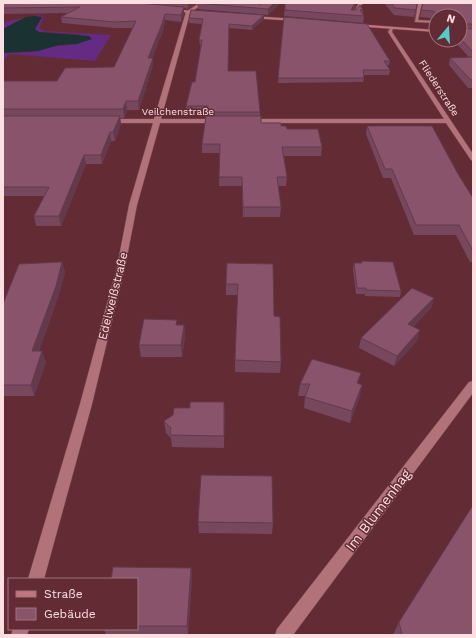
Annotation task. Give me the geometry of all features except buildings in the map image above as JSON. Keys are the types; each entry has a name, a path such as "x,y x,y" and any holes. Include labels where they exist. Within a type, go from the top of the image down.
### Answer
{"main road":[{"path":"167,10 211,14"},
{"path":"248,16 305,21"},
{"path":"352,25 428,31"}],"street":[{"path":"188,12 202,3"},
{"path":"353,15 361,3"},
{"path":"420,3 416,21 428,22"},
{"name":"Edelweißstraße","path":"36,578 86,404 121,267 133,205 188,12"},
{"name":"Fliederstraße","path":"391,28 390,32 473,159"},
{"name":"Veilchenstraße","path":"101,121 228,121"},
{"path":"244,121 449,121"},
{"name":"Im Blumenhag","path":"283,635 473,385"}],"shaded area":[{"path":"40,15 44,17 39,28 44,31 111,35 95,61 9,54 3,61 3,53 33,52 49,47 69,45 80,34 39,32 35,29 42,18 19,20 3,29 3,22"}],"water":[{"path":"26,17 42,17 35,29 39,32 89,36 92,39 77,44 59,45 38,51 3,53 3,29"}]}
